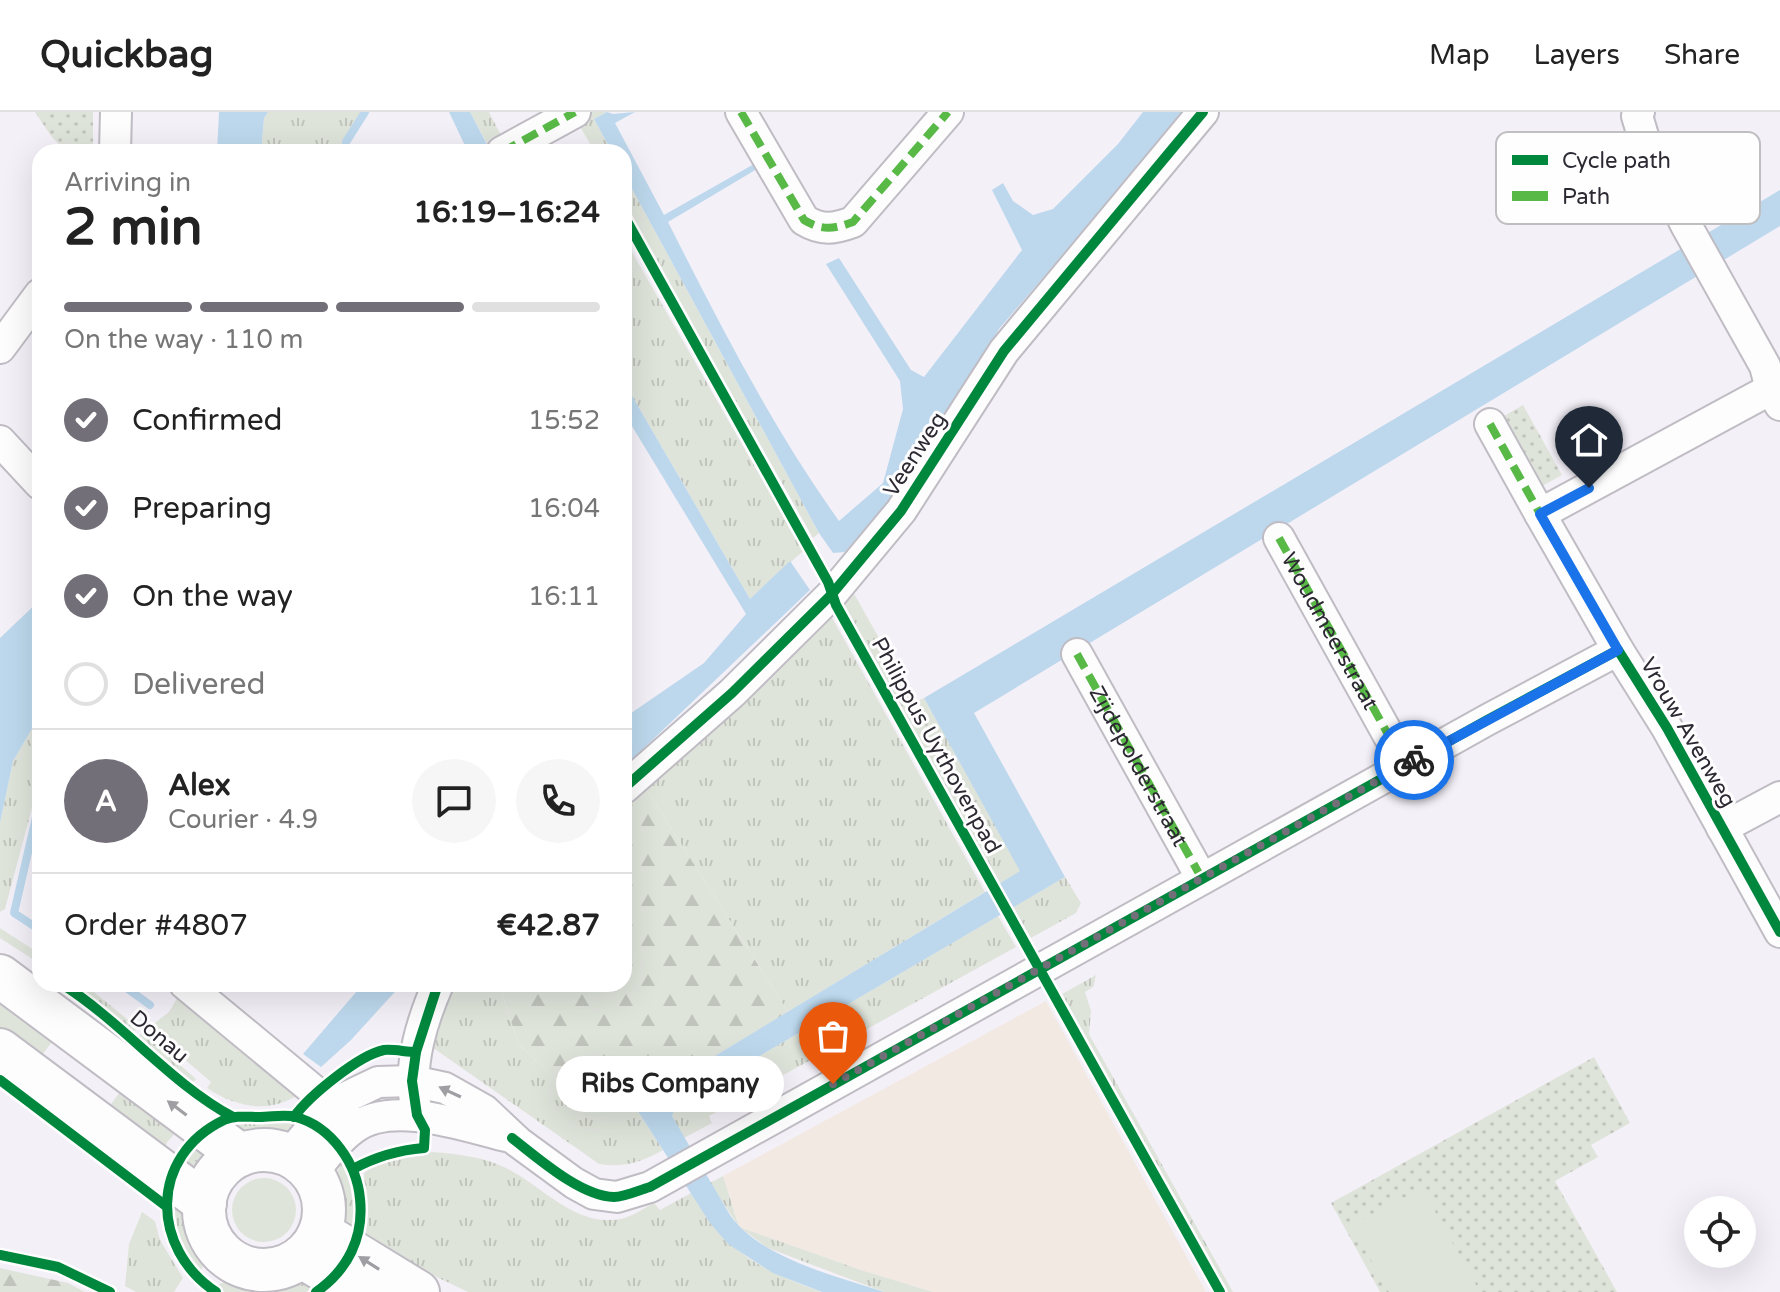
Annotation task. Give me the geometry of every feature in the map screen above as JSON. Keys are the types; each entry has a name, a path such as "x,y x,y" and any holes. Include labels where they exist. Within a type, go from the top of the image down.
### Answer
{"main road":[{"name":"Donau","path":"0,976 240,1155"},
{"path":"0,1050 205,1203"},
{"path":"264,1150 300,1164 324,1202 311,1244 274,1269 254,1269 235,1262 213,1241 206,1223 205,1203 216,1174 240,1155 264,1150"},
{"path":"311,1244 360,1292"},
{"path":"311,1244 418,1292"}],"street":[{"path":"115,144 116,112"},
{"path":"517,144 575,112"},
{"path":"741,112 804,220 817,228 835,229 853,222 948,112"},
{"path":"1639,112 1637,116 1642,132"},
{"name":"Veenweg","path":"632,781 732,693 832,594 901,511 1004,351 1192,116"},
{"path":"1540,514 1774,380 1686,224"},
{"path":"0,348 32,305"},
{"path":"1490,424 1618,650"},
{"path":"0,441 32,475"},
{"name":"Woudmeerstraat","path":"1279,538 1405,765"},
{"name":"Vrouw Avenweg","path":"300,1164 332,1104 378,1082 412,1081 445,1088 484,1110 512,1138 594,1194 617,1197 650,1187 1405,765 1618,650 1667,728 1780,932"},
{"name":"Zijdepolderstraat","path":"1077,654 1202,879"},
{"path":"1722,828 1780,797"},
{"path":"195,992 355,1126 336,1144 300,1164"},
{"path":"417,1115 412,1081 416,1052 435,992"},
{"name":"Vrouw Avenweg","path":"355,1126 378,1117 417,1115 512,1138"}],"shaded area":[{"path":"1046,1001 1206,1292 933,1292 739,1227 723,1176"}],"green space":[{"path":"35,112 93,112 93,144 60,144"},
{"path":"268,112 361,112 343,144 262,144 264,118"},
{"path":"470,112 489,112 504,141 487,144"},
{"path":"590,112 607,112 594,119 608,144 590,144 579,125"},
{"path":"632,189 819,533 813,538 632,217"},
{"path":"632,252 803,551 750,599 632,396"},
{"path":"1523,405 1562,475 1537,489 1497,420"},
{"path":"852,590 915,702 924,698 1021,871 1000,883 842,601"},
{"path":"830,614 985,892 788,1012 643,784"},
{"path":"32,729 32,808 5,909 0,912 0,823 13,761"},
{"path":"643,784 788,1012 634,1105 559,1083 518,1043 502,992 632,992 632,794"},
{"path":"1065,877 1081,903 1076,913 1031,938 1013,907"},
{"path":"998,916 1016,947 709,1116 712,1123 684,1138 672,1116 676,1105"},
{"path":"0,928 32,949 32,959 0,938"},
{"path":"1096,975 1093,987 1085,992 1091,1011 1089,1034 1233,1292 1228,1292 1062,994"},
{"path":"82,992 94,992 138,1028 133,1032"},
{"path":"446,992 502,992 518,1043 559,1083 634,1105 663,1150 632,1163 599,1164 429,1045"},
{"path":"180,993 303,1091 280,1103 255,1106 230,1100 207,1088 211,1082 148,1028 169,1012"},
{"path":"0,998 50,1035 52,1042 36,1063 0,1040"},
{"path":"143,1032 196,1079 192,1083 138,1037"},
{"path":"1594,1057 1630,1123 1591,1145 1598,1157 1555,1181 1617,1292 1380,1292 1331,1203"},
{"path":"124,1086 183,1125 168,1141 158,1160 104,1114"},
{"path":"297,1123 291,1134 274,1139 250,1136 227,1124"},
{"path":"197,1144 210,1158 198,1175 181,1167"},
{"path":"432,1152 491,1162 523,1178 562,1205 604,1220 624,1218 654,1203 660,1210 691,1193 718,1230 746,1256 779,1275 822,1292 468,1292 397,1258 362,1248 364,1173 376,1163"},
{"path":"343,1161 355,1195 355,1232 336,1222 335,1182"},
{"path":"723,1176 739,1227 710,1183"},
{"path":"264,1178 287,1187 296,1210 287,1233 264,1242 241,1233 232,1210 241,1187"},
{"path":"1422,1188 1480,1292 1389,1292 1351,1225"},
{"path":"171,1203 191,1211 203,1249 201,1271 182,1250"},
{"path":"142,1212 155,1221 160,1240 183,1278 174,1292 136,1292 125,1286 129,1244"},
{"path":"739,1227 933,1292 884,1292 768,1248"},
{"path":"0,1268 68,1283 85,1292 0,1292"},
{"path":"233,1277 264,1280 291,1278 319,1285 306,1292 225,1292 218,1289 218,1285"}],"water":[{"path":"219,112 268,112 264,118 262,144 217,144"},
{"path":"449,112 470,112 487,144 464,144"},
{"path":"607,112 635,112 615,123 626,144 608,144 594,119"},
{"path":"1143,112 1182,112 999,329 895,494 845,552 833,553 819,533 632,189 632,155 664,215 754,164 757,169 668,222 769,412 839,521 883,483 903,409 900,381 826,264 839,258 911,370 924,377 1022,250 992,190 1003,183 1013,201 1033,215 1053,209 1118,144"},
{"path":"1780,190 1780,226 974,713 1065,877 676,1105 672,1116 730,1215 743,1230 760,1243 800,1264 884,1292 822,1292 773,1273 728,1244 710,1223 634,1105 1020,871 924,698 1723,224 1760,224 1760,202"},
{"path":"632,396 750,599 790,561 810,590 632,759 632,712 704,663 746,614 632,426"},
{"path":"32,608 32,729 13,761 0,823 0,638"},
{"path":"356,992 395,992 351,1040 321,1067 303,1054"}],"waterway":[{"path":"346,144 365,112"},
{"path":"32,835 14,913 32,925"},
{"path":"132,992 150,1005"}],"marked path":[{"path":"517,144 575,112"},
{"path":"741,112 804,220 828,228 853,222 948,112"},
{"path":"1490,424 1540,514"},
{"path":"1279,538 1405,765"},
{"path":"1077,654 1202,879"}],"cycle path":[{"path":"632,781 732,693 832,594 901,511 1004,351 1203,112"},
{"name":"Philippus Uythovenpad","path":"632,230 828,582 836,605 1220,1292"},
{"path":"512,1138 560,1175 601,1195 618,1197 650,1187 1618,650 1667,728 1780,932"},
{"path":"73,992 106,1016 188,1087 233,1117"},
{"path":"353,1169 388,1154 424,1148 425,1130 417,1115 412,1081 416,1052 435,992"},
{"path":"294,1117 322,1088 374,1053 384,1050 416,1052"},
{"path":"0,1080 166,1206"},
{"path":"216,1292 194,1273 179,1252 170,1228 167,1203 171,1179 182,1156 199,1136 224,1120 283,1116 309,1122 331,1138 348,1160 358,1186 361,1213 352,1252 337,1274 316,1292"},
{"path":"0,1255 58,1267 110,1292"}],"way so far":[{"path":"833,1084 1414,760"}],"place":[{"name":"Ribs Company","path":"833,1084"}],"route":[{"path":"1414,760 1618,650 1540,514 1589,488"}]}
